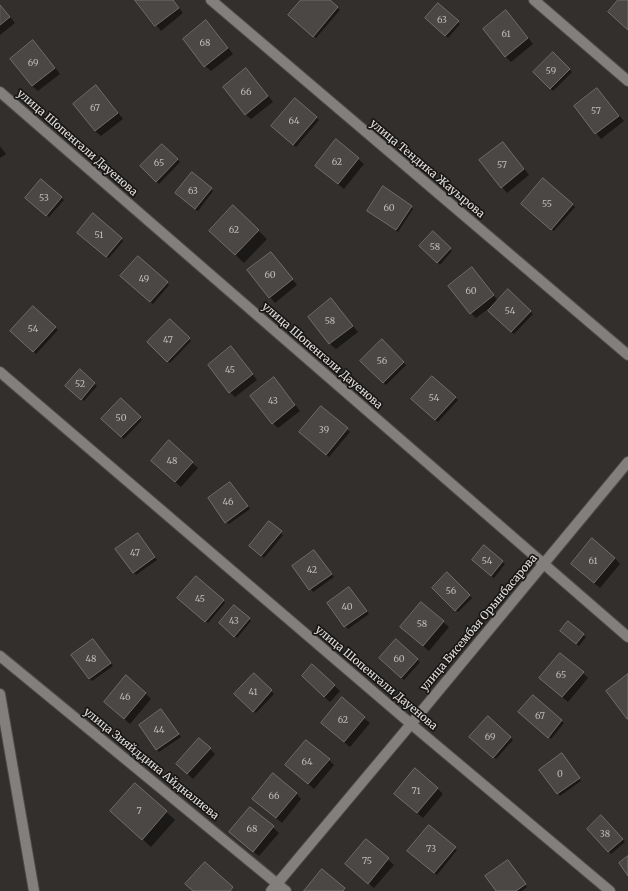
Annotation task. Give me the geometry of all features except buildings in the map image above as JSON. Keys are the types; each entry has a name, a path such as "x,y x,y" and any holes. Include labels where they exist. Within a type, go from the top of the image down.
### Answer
{"street":[{"name":"улица Тендика Жауырова","path":"211,0 628,355"},
{"path":"534,0 628,81"},
{"name":"улица Шопенгали Дауенова","path":"0,92 628,637"},
{"name":"улица Шопенгали Дауенова","path":"0,372 411,724 610,891"},
{"name":"улица Бисембая Орынбасарова","path":"274,887 628,462"},
{"name":"улица Зияйддина Айдналиева","path":"0,656 274,887 286,891"},
{"path":"0,694 34,891"}]}
